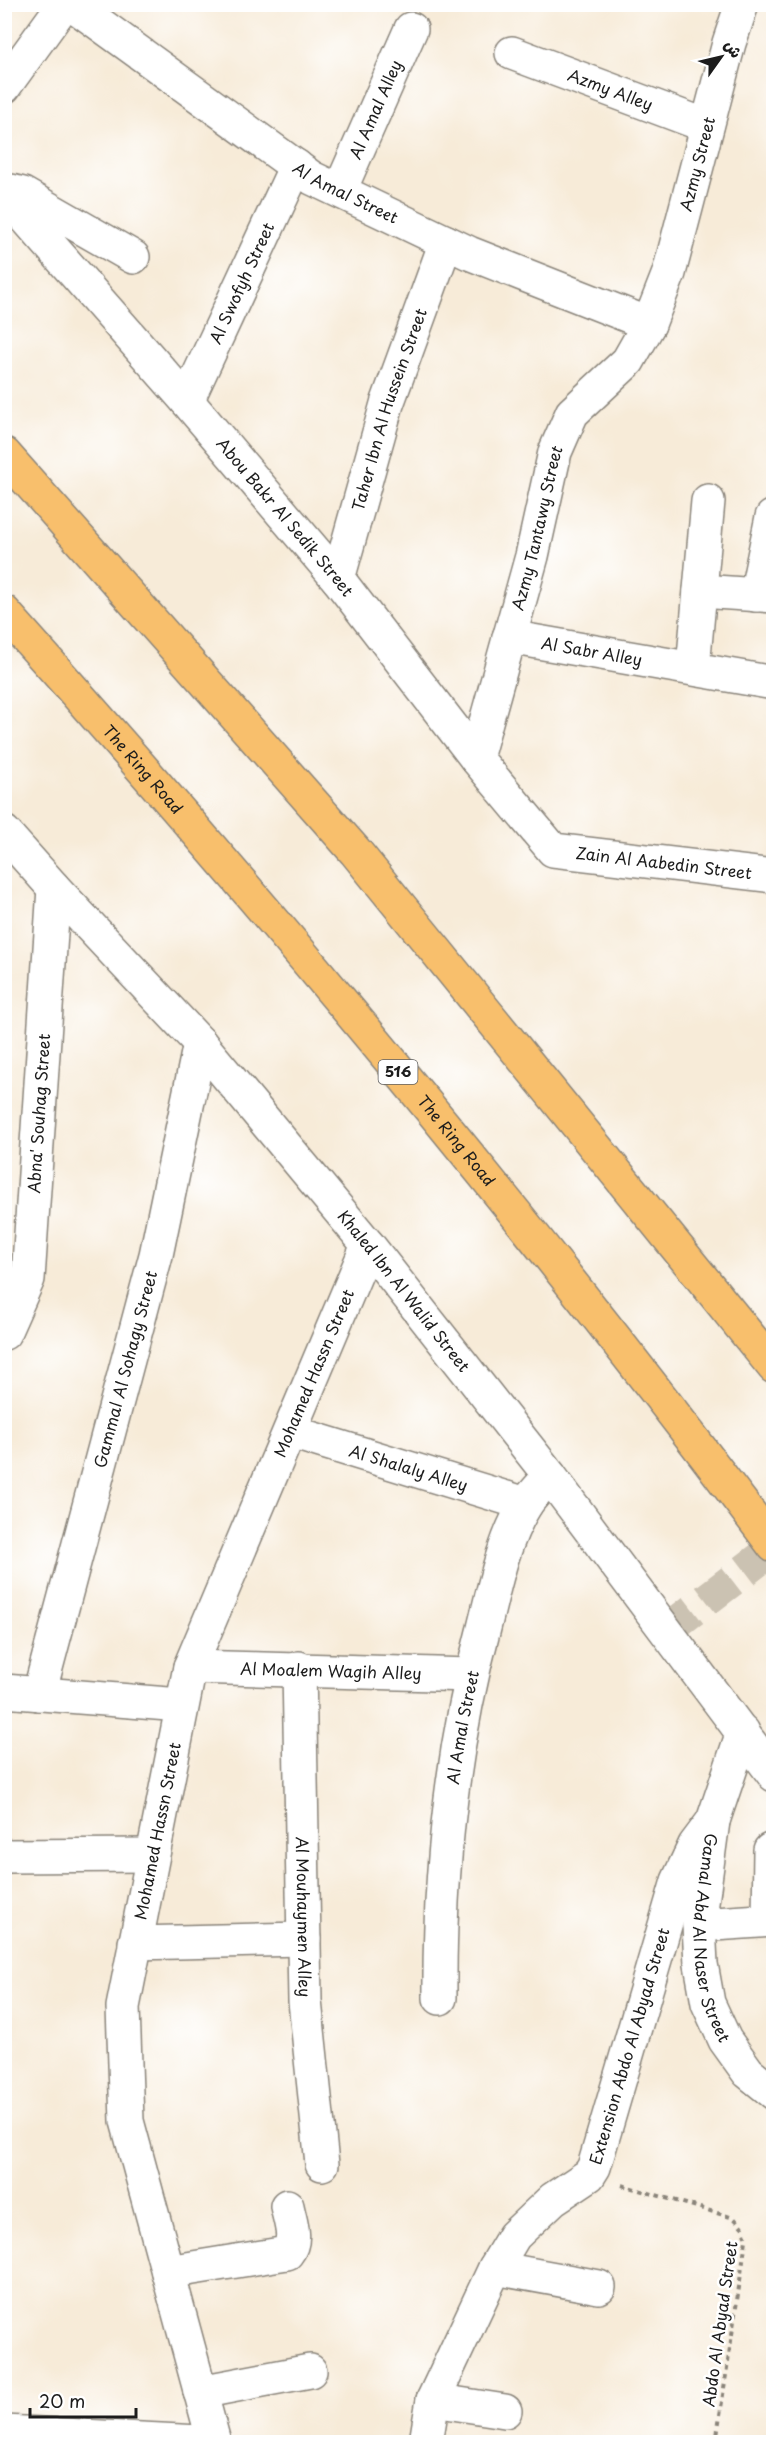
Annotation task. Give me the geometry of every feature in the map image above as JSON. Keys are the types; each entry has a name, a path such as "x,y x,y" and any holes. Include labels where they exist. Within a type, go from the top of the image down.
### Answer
{"highway":[{"path":"4,454 356,851 774,1367"},
{"name":"The Ring Road","path":"4,612 110,731 288,939 523,1221 774,1546"}],"street":[{"path":"4,87 64,4"},
{"name":"Al Amal Street","path":"72,4 296,166 339,190 446,242 649,324"},
{"name":"Azmy Street","path":"649,324 669,273 729,43 742,4"},
{"name":"Al Amal Alley","path":"339,190 411,29"},
{"name":"Azmy Alley","path":"512,52 707,126"},
{"name":"Al Swofyh Street","path":"187,400 296,166"},
{"path":"4,191 23,194 133,257"},
{"name":"Abou Bakr Al Sedik Street","path":"4,191 187,400 338,579 476,758 553,850"},
{"name":"Taher Ibn Al Hussein Street","path":"338,579 387,404 446,242"},
{"name":"Azmy Tantawy Street","path":"476,758 532,556 555,452 572,413 628,361 649,324"},
{"path":"684,666 700,591 708,501"},
{"path":"700,591 765,596 772,517"},
{"name":"Al Sabr Alley","path":"509,637 774,683"},
{"name":"Khaled Ibn Al Walid Street","path":"4,832 200,1043 368,1245 550,1476 774,1775"},
{"name":"Zain Al Aabedin Street","path":"553,850 774,876"},
{"name":"Abna' Souhag Street","path":"4,1333 28,1279 54,888"},
{"name":"Gammal Al Sohagy Street","path":"39,1694 156,1255 200,1043"},
{"name":"Mohamed Hassn Street","path":"214,2442 127,2121 123,2007 190,1667 368,1245"},
{"name":"Al Shalaly Alley","path":"291,1432 526,1504"},
{"name":"Al Amal Street","path":"441,1998 440,1935 448,1816 471,1675 499,1572 526,1504 550,1476"},
{"name":"Al Moalem Wagih Alley","path":"190,1667 299,1668 471,1675"},
{"name":"Al Mouhaymen Alley","path":"299,1668 305,2001 322,2164"},
{"path":"4,1691 181,1705"},
{"name":"Gamal Abd Al Naser Street","path":"743,1732 713,1821 699,1925 701,1964 708,2003 725,2040 748,2072 774,2093"},
{"name":"Extension Abdo Al Abyad Street","path":"426,2442 433,2400 495,2268 514,2236 532,2216 589,2175 598,2155 678,1881 696,1845 713,1821"},
{"path":"699,1925 771,1920 770,1850"},
{"path":"4,1856 152,1855"},
{"path":"135,1943 304,1939"},
{"path":"168,2272 287,2253 294,2237 287,2206"},
{"path":"495,2268 599,2287"},
{"path":"200,2392 310,2371"},
{"path":"433,2400 505,2411"},
{"path":"4,2432 200,2442"}],"path":[{"name":"Abdo Al Abyad Street","path":"589,2175 734,2218 742,2228 746,2240 716,2442"}],"tunnel":[{"path":"667,1630 774,1548"}]}
